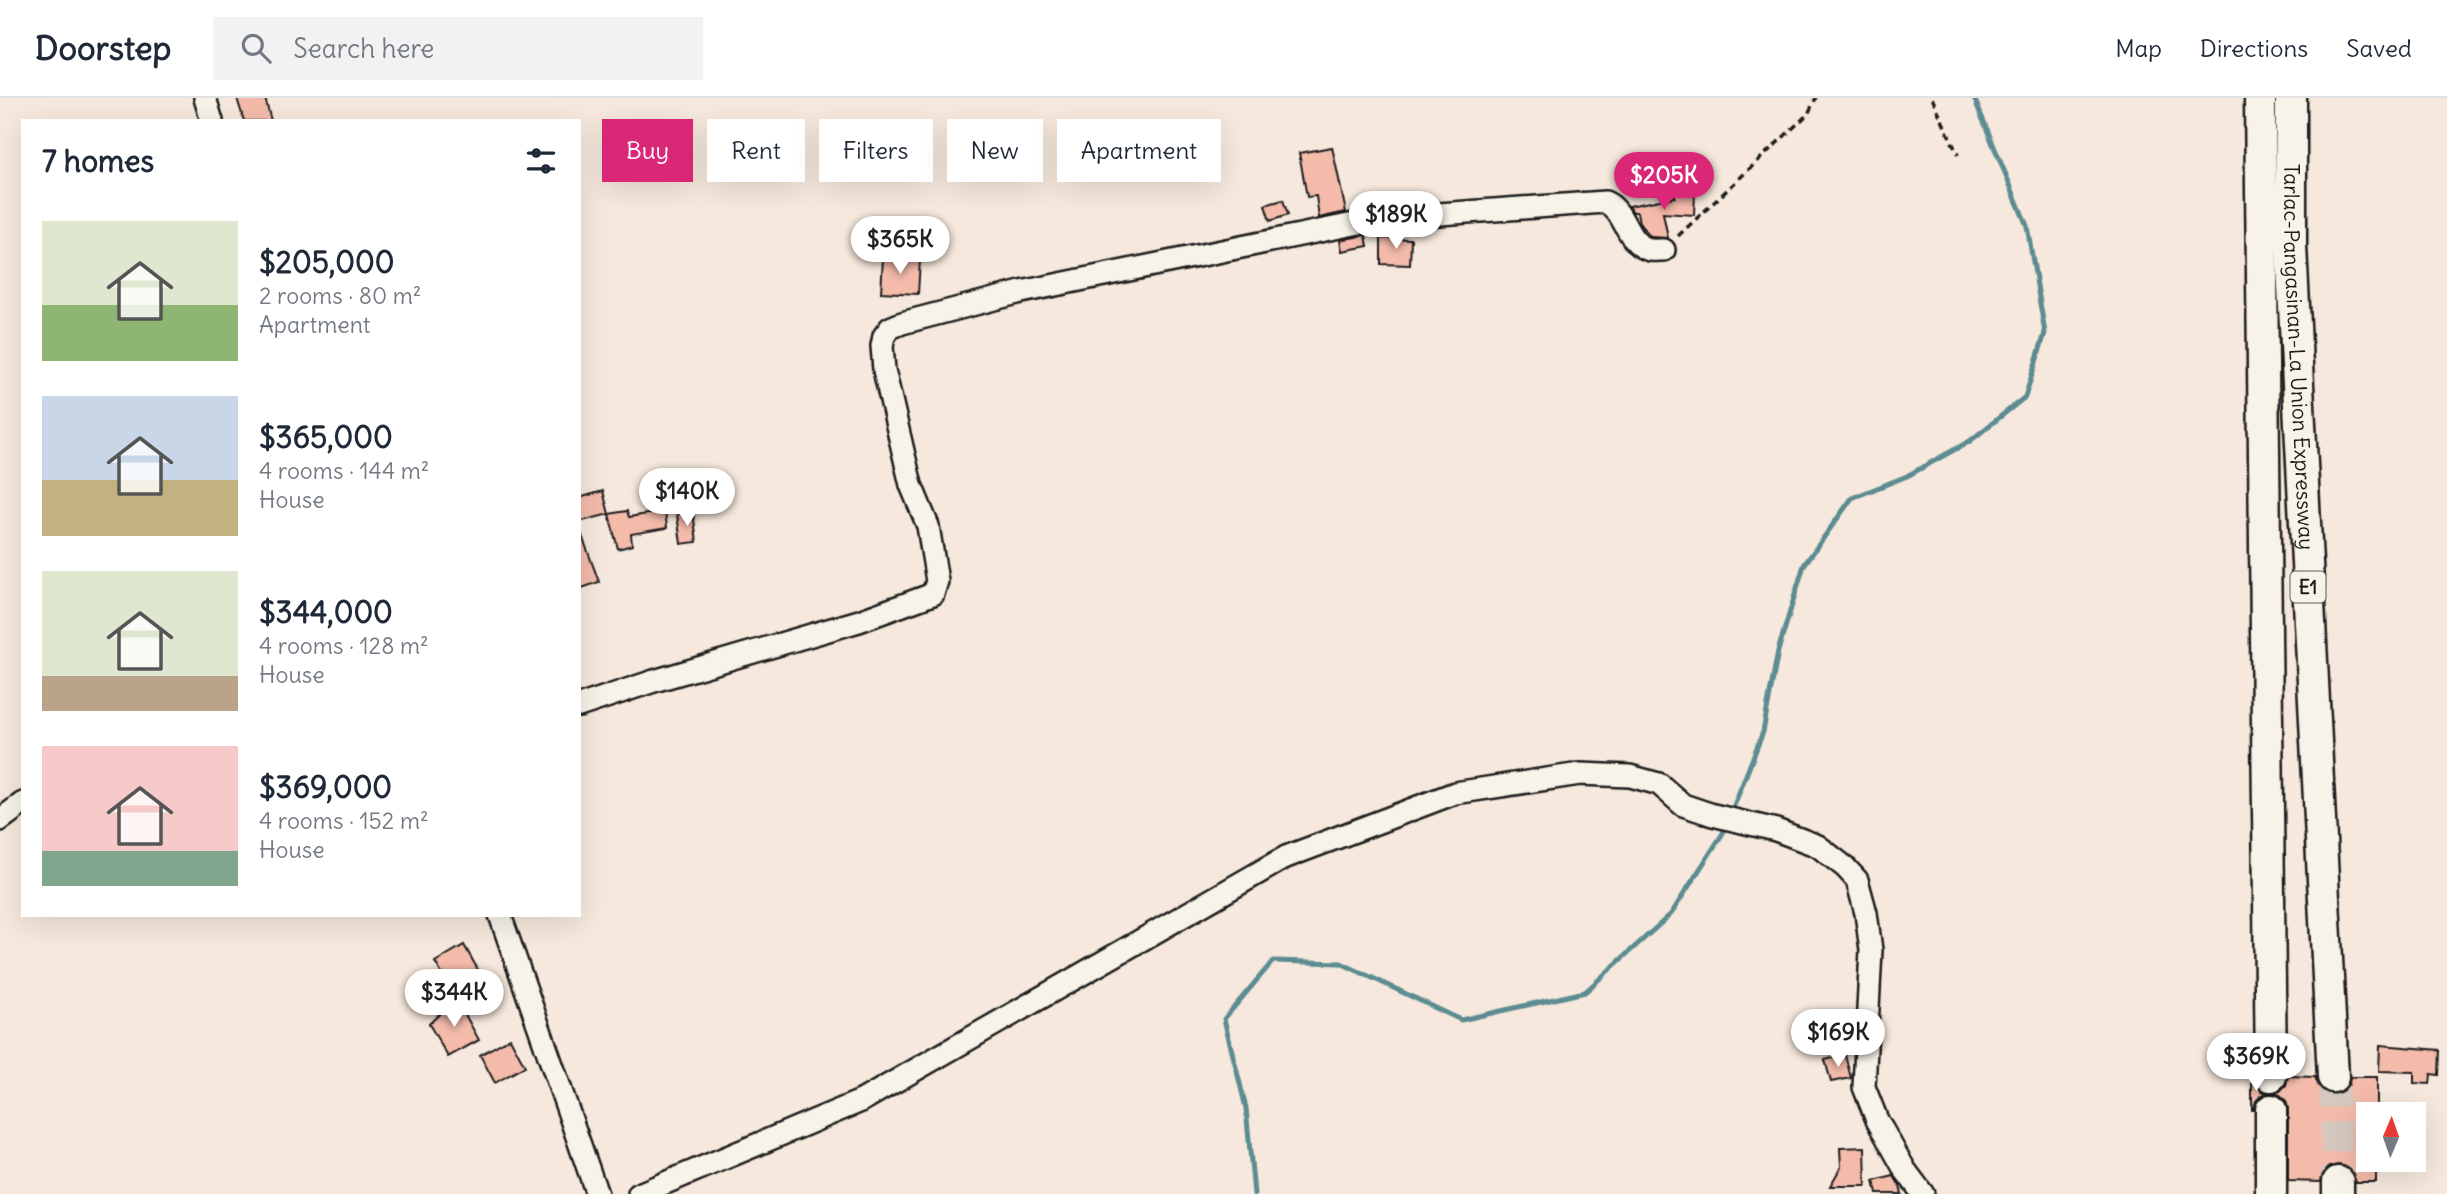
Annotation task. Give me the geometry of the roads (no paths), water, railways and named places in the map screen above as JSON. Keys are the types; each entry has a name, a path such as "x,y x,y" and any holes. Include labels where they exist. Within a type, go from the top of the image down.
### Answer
{"highway":[{"name":"Tarlac-Pangasinan-La Union Expressway","path":"2260,98 2271,1076"},
{"name":"Tarlac-Pangasinan-La Union Expressway","path":"2291,98 2291,246 2333,1077"},
{"path":"2271,1110 2271,1194"}],"street":[{"path":"205,98 211,119"},
{"path":"581,705 859,621 933,594 937,581 928,526 911,485 884,370 881,346 890,328 1021,292 1112,272 1398,217 1605,202 1611,204 1621,216 1635,241 1647,249 1664,250"},
{"path":"639,1194 860,1101 1286,857 1455,793 1580,774 1630,776 1659,784 1684,805 1776,830 1818,846 1857,880 1866,913 1871,950 1864,1087 1877,1120 1905,1170 1923,1194"},
{"path":"0,820 21,804"},
{"path":"501,917 597,1194"}],"waterway":[{"path":"1731,813 1763,732 1778,651 1804,565 1852,498 1907,476 1970,441 2025,397 2045,333 2027,226 1974,98"},
{"path":"1254,1194 1246,1108 1224,1019 1273,961 1341,963 1461,1020 1585,992 1671,914 1723,833 1727,822"}],"tunnel":[{"path":"2333,1077 2338,1182"}]}
